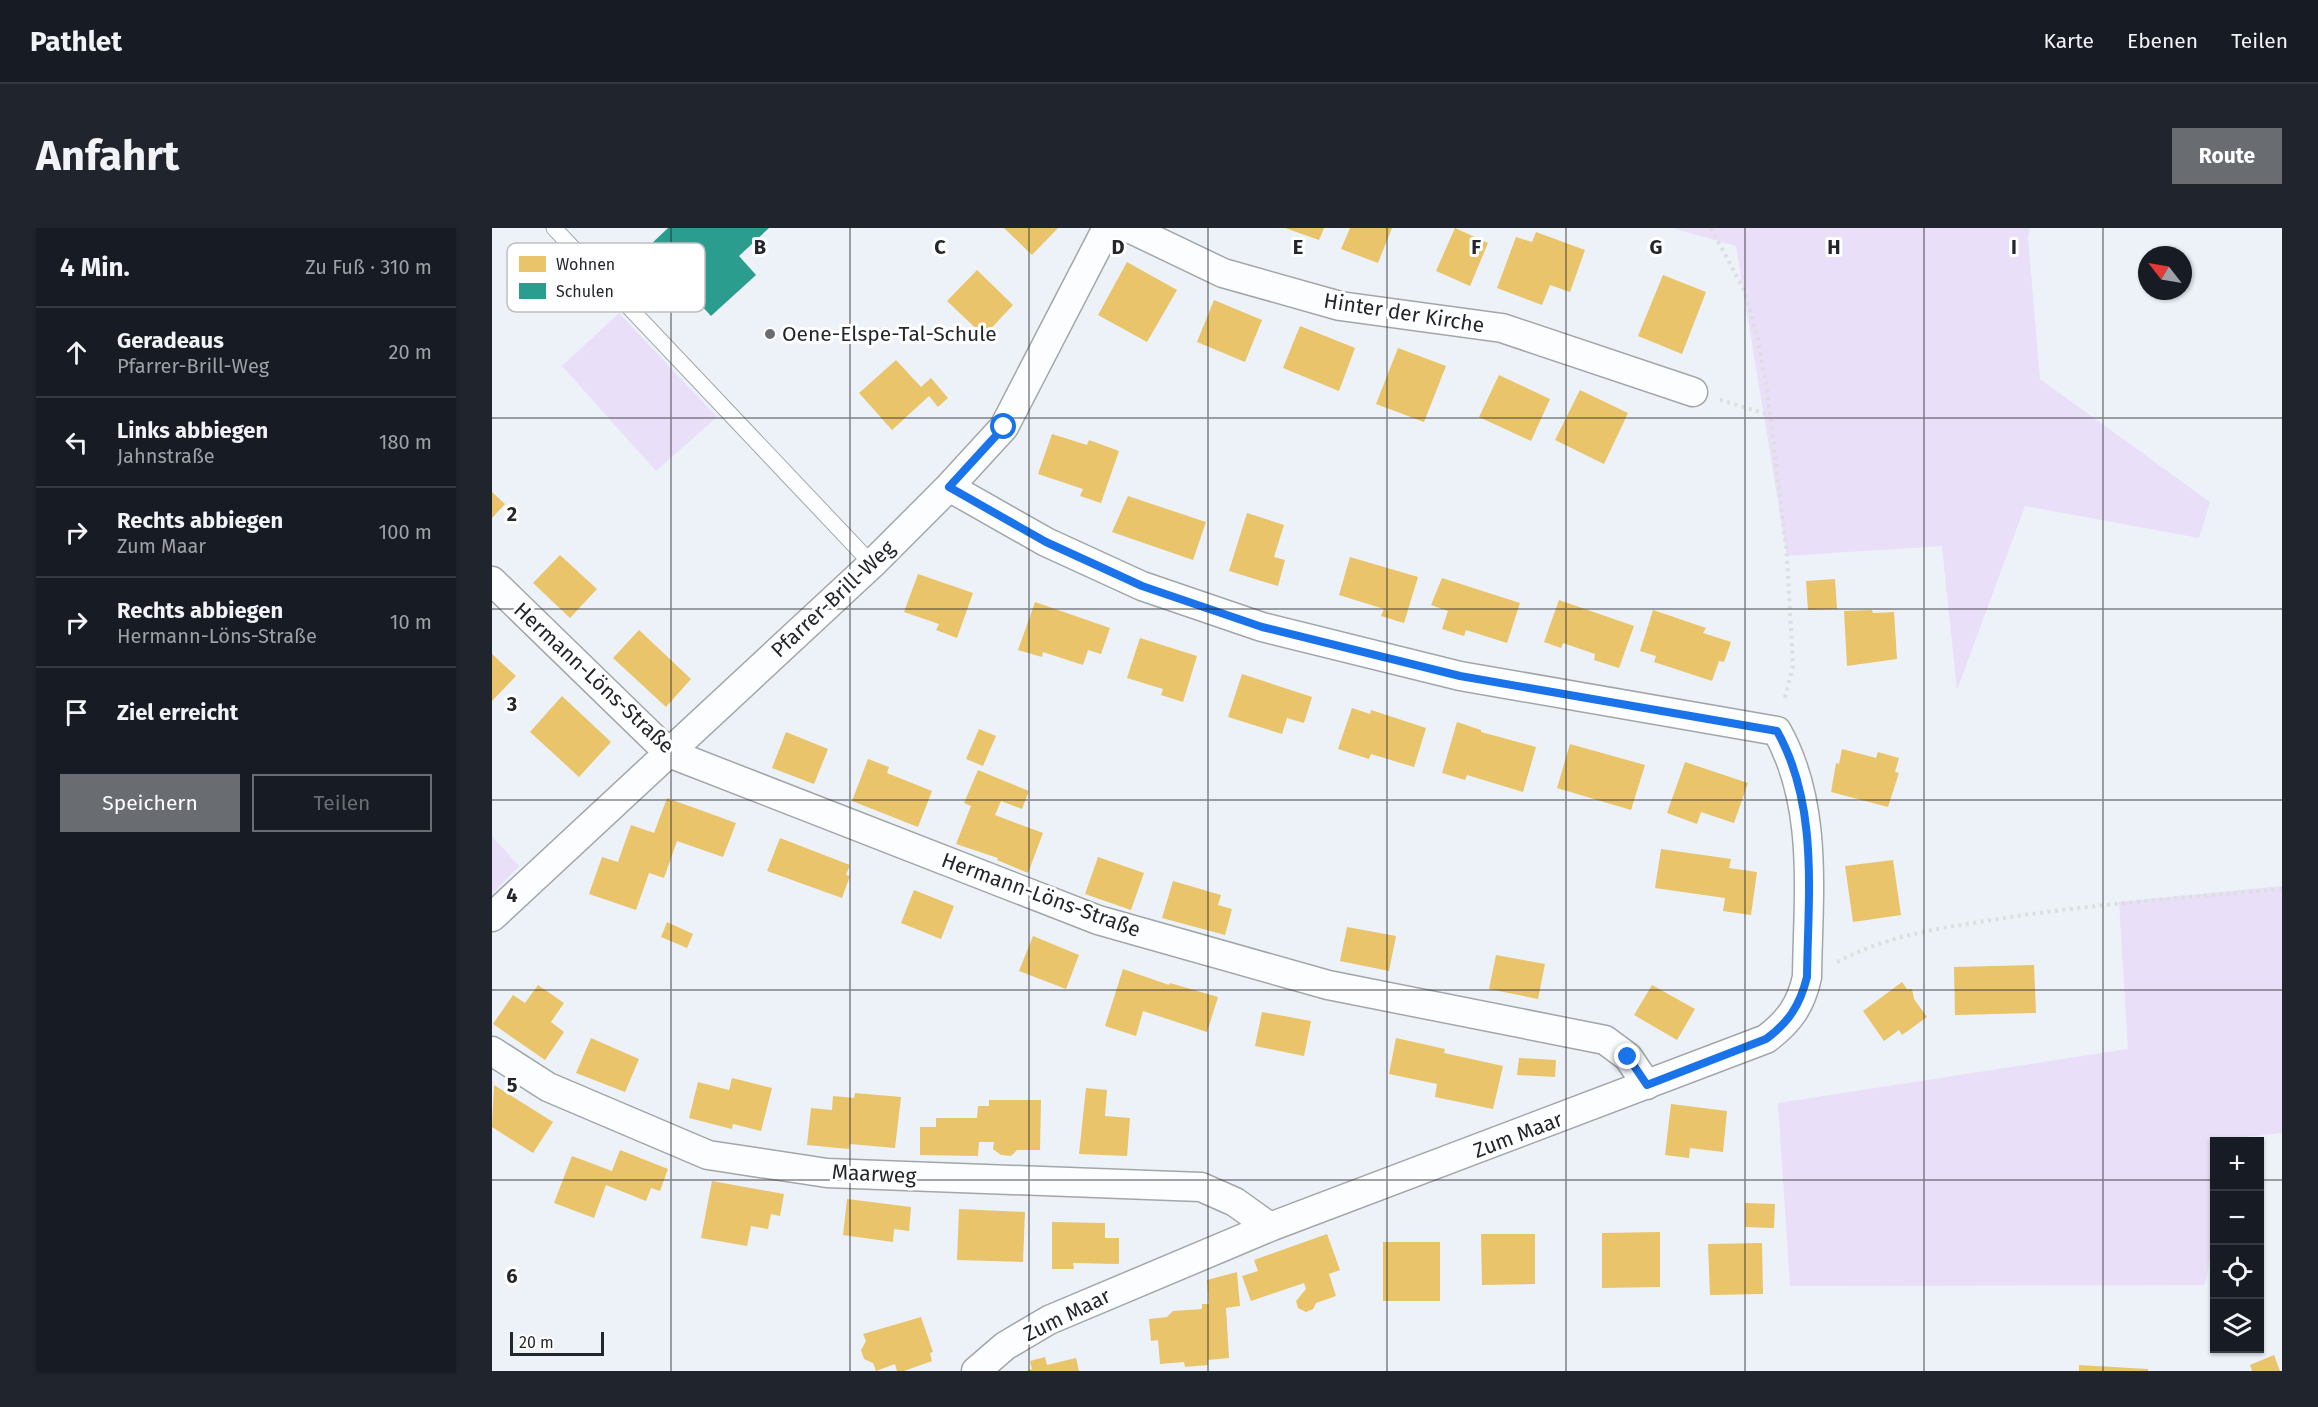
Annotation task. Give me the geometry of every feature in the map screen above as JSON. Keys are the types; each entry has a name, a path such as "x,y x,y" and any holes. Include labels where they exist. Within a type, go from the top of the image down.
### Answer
{"street":[{"name":"Pfarrer-Brill-Weg","path":"492,917 872,564 949,487 1004,427 1107,228"},
{"name":"Hinter der Kirche","path":"1129,228 1223,273 1340,306 1502,328 1693,392"},
{"path":"949,487 1046,542 1142,586 1262,627 1460,676 1777,731"},
{"name":"Hermann-Löns-Straße","path":"492,581 669,753 1098,920 1328,985 1605,1040 1628,1057 1647,1085"},
{"name":"Zum Maar","path":"976,1371 1005,1346 1049,1320 1270,1227 1766,1039 1782,1027 1794,1013 1803,995 1807,977 1809,841 1802,799 1790,755 1777,731"},
{"name":"Maarweg","path":"492,1051 548,1087 708,1155 827,1173 1201,1187 1235,1202 1270,1227"}],"lane":[{"path":"554,228 568,243"},
{"path":"634,312 872,564"}],"path":[{"path":"1711,228 1744,290 1758,339 1770,416 1787,556 1793,666 1777,731"},
{"path":"1693,392 1770,416"},
{"path":"1807,977 1870,945 1923,931 2088,905 2282,889"}],"shaded area":[{"path":"1672,228 2030,228 2028,237 2040,379 2210,502 2199,538 2025,506 1957,690 1942,546 1787,556 1736,246"},
{"path":"619,313 717,417 656,471 562,366"},
{"path":"492,836 519,866 492,894"},
{"path":"2282,886 2282,1133 2244,1137 2210,1137 2210,1258 2205,1285 1790,1286 1778,1103 2128,1049 2119,902"}],"building: Wohnen":[{"path":"1004,228 1058,228 1032,255"},
{"path":"1285,228 1324,228 1319,240"},
{"path":"1350,228 1392,228 1378,263 1341,249"},
{"path":"1455,228 1488,243 1470,286 1436,271"},
{"path":"1536,232 1585,250 1570,292 1550,285 1542,305 1497,288 1516,237 1532,242"},
{"path":"1127,262 1177,290 1147,342 1098,315"},
{"path":"977,270 1013,305 984,336 947,301"},
{"path":"1663,275 1706,292 1682,354 1638,336"},
{"path":"1214,300 1262,320 1245,362 1197,342"},
{"path":"1300,326 1355,348 1339,391 1283,368"},
{"path":"1398,348 1446,366 1424,422 1376,404"},
{"path":"896,360 921,387 931,378 948,398 938,407 929,396 892,430 859,393"},
{"path":"1499,375 1550,399 1531,441 1479,417"},
{"path":"1580,390 1628,413 1604,464 1555,440"},
{"path":"1052,434 1087,445 1089,440 1119,451 1101,503 1080,496 1083,489 1038,474"},
{"path":"492,492 505,504 492,518"},
{"path":"1128,496 1206,522 1193,560 1112,532"},
{"path":"1247,513 1284,525 1274,557 1285,560 1278,586 1229,571"},
{"path":"560,555 597,589 570,618 533,583"},
{"path":"1350,557 1418,577 1404,623 1381,616 1384,609 1339,595"},
{"path":"918,574 973,593 957,638 936,630 939,624 904,612"},
{"path":"1442,578 1520,603 1507,643 1466,630 1464,636 1442,629 1448,611 1431,605"},
{"path":"1835,579 1837,609 1808,610 1806,581"},
{"path":"1559,600 1634,626 1619,668 1594,660 1595,654 1563,643 1561,648 1544,642"},
{"path":"1035,602 1110,628 1101,654 1088,650 1083,665 1043,652 1042,657 1018,650"},
{"path":"1653,610 1706,628 1703,633 1731,642 1724,662 1719,661 1712,681 1654,662 1656,656 1640,651"},
{"path":"1872,610 1873,613 1894,612 1897,659 1847,666 1844,611"},
{"path":"639,630 691,679 666,707 613,658"},
{"path":"1140,638 1197,656 1183,702 1161,695 1163,689 1127,678"},
{"path":"492,654 516,676 492,701"},
{"path":"1242,674 1312,697 1304,723 1287,718 1282,734 1228,717"},
{"path":"562,696 611,742 579,777 530,732"},
{"path":"1352,708 1370,714 1371,710 1426,728 1414,767 1371,754 1369,759 1338,749"},
{"path":"1457,722 1481,730 1481,732 1536,747 1523,792 1467,775 1465,780 1442,773"},
{"path":"979,729 996,736 983,766 966,759"},
{"path":"786,732 828,749 814,784 772,768"},
{"path":"1570,744 1645,765 1631,810 1557,788"},
{"path":"1842,749 1876,758 1878,752 1899,758 1895,772 1899,773 1888,807 1831,792 1836,763 1839,764"},
{"path":"868,759 889,767 887,773 932,791 918,827 852,801"},
{"path":"1685,762 1748,783 1734,823 1701,812 1697,824 1667,813"},
{"path":"978,770 1029,791 1022,809 1001,801 995,815 1043,833 1028,873 997,860 998,858 956,844 971,806 964,803"},
{"path":"667,798 736,823 723,857 677,841 664,878 649,873 636,910 589,894 602,857 618,862 631,825 654,833"},
{"path":"780,838 850,865 846,875 850,876 842,898 767,871"},
{"path":"1661,849 1731,859 1729,868 1757,872 1751,915 1723,911 1725,898 1655,888"},
{"path":"1098,857 1144,873 1131,910 1085,894"},
{"path":"1893,860 1901,915 1853,922 1845,866"},
{"path":"1173,881 1221,895 1218,905 1232,909 1225,935 1162,918"},
{"path":"914,890 954,906 941,939 901,923"},
{"path":"667,922 693,934 687,948 661,937"},
{"path":"1347,927 1396,936 1389,971 1340,961"},
{"path":"1033,936 1079,955 1066,989 1019,971"},
{"path":"1496,955 1545,964 1538,999 1489,989"},
{"path":"2034,965 2036,1013 1955,1015 1954,967"},
{"path":"1123,969 1169,985 1170,983 1218,997 1207,1032 1143,1011 1136,1036 1105,1026"},
{"path":"1902,982 1907,989 1912,989 1914,999 1927,1017 1902,1035 1899,1030 1884,1041 1863,1011"},
{"path":"538,985 564,1003 551,1022 564,1032 545,1060 493,1024 513,995 525,1003"},
{"path":"1652,985 1695,1009 1677,1040 1634,1015"},
{"path":"1262,1012 1311,1021 1304,1056 1255,1046"},
{"path":"591,1038 639,1059 625,1092 576,1073"},
{"path":"1396,1038 1445,1049 1444,1053 1503,1066 1493,1109 1435,1097 1437,1084 1389,1074"},
{"path":"1519,1058 1556,1060 1555,1077 1517,1075"},
{"path":"732,1078 772,1088 761,1131 733,1124 732,1129 689,1118 698,1082 729,1090"},
{"path":"494,1085 553,1122 533,1153 492,1127"},
{"path":"1086,1088 1107,1090 1105,1116 1130,1118 1127,1156 1079,1154"},
{"path":"855,1093 901,1097 895,1148 850,1144 849,1149 807,1145 811,1108 832,1110 833,1096 854,1098"},
{"path":"989,1100 1041,1100 1040,1150 1017,1150 1011,1156 1001,1155 993,1149 994,1142 979,1142 978,1156 920,1155 920,1127 936,1127 936,1118 977,1118 978,1106 989,1106"},
{"path":"1671,1104 1727,1111 1723,1152 1690,1148 1689,1158 1665,1155"},
{"path":"620,1150 668,1169 660,1191 651,1188 646,1201 606,1185 594,1218 554,1203 572,1156 612,1171"},
{"path":"712,1181 784,1194 780,1216 771,1214 768,1229 751,1226 747,1246 701,1238"},
{"path":"847,1199 911,1207 909,1231 894,1229 893,1242 843,1235"},
{"path":"1745,1203 1775,1204 1774,1228 1745,1227"},
{"path":"959,1209 1025,1212 1023,1262 957,1260"},
{"path":"1052,1222 1105,1223 1105,1238 1119,1238 1119,1264 1073,1263 1074,1269 1052,1269"},
{"path":"1660,1232 1660,1287 1602,1288 1602,1233"},
{"path":"1327,1234 1340,1270 1329,1274 1336,1296 1316,1303 1313,1309 1306,1312 1298,1308 1296,1301 1306,1289 1304,1283 1251,1301 1242,1276 1258,1271 1254,1260"},
{"path":"1481,1234 1535,1234 1535,1284 1482,1285"},
{"path":"1383,1242 1440,1242 1440,1301 1383,1301"},
{"path":"1762,1243 1763,1294 1710,1295 1708,1244"},
{"path":"1237,1272 1240,1306 1226,1308 1229,1358 1208,1360 1208,1365 1185,1367 1184,1362 1160,1364 1158,1340 1151,1341 1149,1319 1167,1317 1173,1311 1202,1309 1202,1304 1209,1304 1207,1280"},
{"path":"921,1317 933,1352 930,1353 932,1361 904,1371 897,1371 895,1364 876,1371 873,1363 864,1359 861,1350 866,1341 863,1334"},
{"path":"2274,1355 2280,1371 2252,1371 2250,1365"},
{"path":"1045,1357 1047,1365 1076,1358 1079,1371 1027,1371 1032,1369 1030,1361"},
{"path":"2079,1365 2148,1369 2148,1371 2079,1371"}],"building: Schulen":[{"path":"668,228 769,228 739,256 756,275 711,316 705,309 705,243 652,243"}],"place":[{"name":"Oene-Elspe-Tal-Schule","path":"770,334"}],"route":[{"path":"1004,427 949,487 1046,542 1142,586 1262,627 1460,676 1777,731 1790,755 1802,799 1809,841 1807,977 1803,995 1794,1013 1782,1027 1766,1039 1647,1085 1628,1057"}]}
